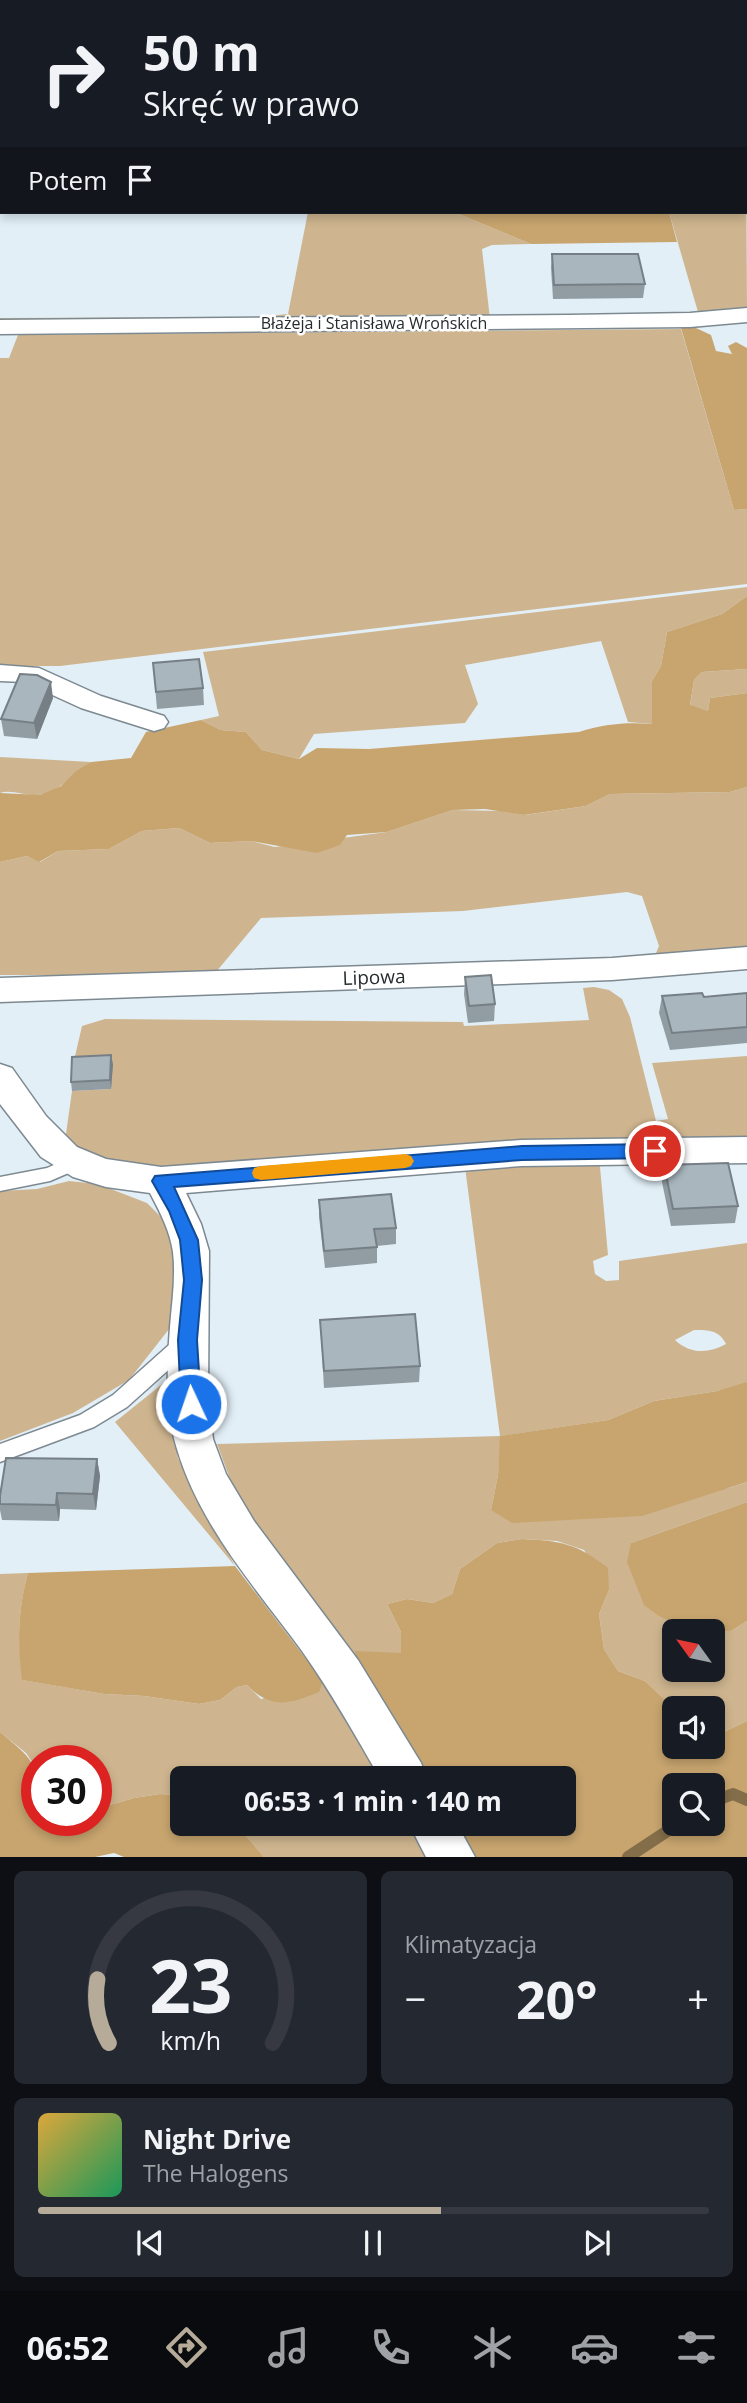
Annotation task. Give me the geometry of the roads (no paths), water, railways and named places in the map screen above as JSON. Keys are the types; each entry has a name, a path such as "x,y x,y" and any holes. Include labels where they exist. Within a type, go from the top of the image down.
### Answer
{"street":[{"name":"Błażeja i Stanisława Wrońskich","path":"0,327 569,322 690,320 747,315"},
{"path":"0,673 29,674 91,702 154,722"},
{"name":"Lipowa","path":"0,990 631,974 747,958"},
{"path":"0,1077 54,1148 74,1163 114,1174 161,1181 522,1153 747,1150"},
{"path":"161,1181 189,1240 193,1280 187,1340 196,1449 223,1506 273,1582 334,1661 398,1766"},
{"path":"439,1836 452,1857"}],"lane":[{"path":"0,1184 50,1174 74,1163"},
{"path":"0,1453 98,1414 120,1401 187,1340"}],"waterway":[{"path":"725,1797 733,1794 747,1800"},
{"path":"628,1857 662,1835"}]}
